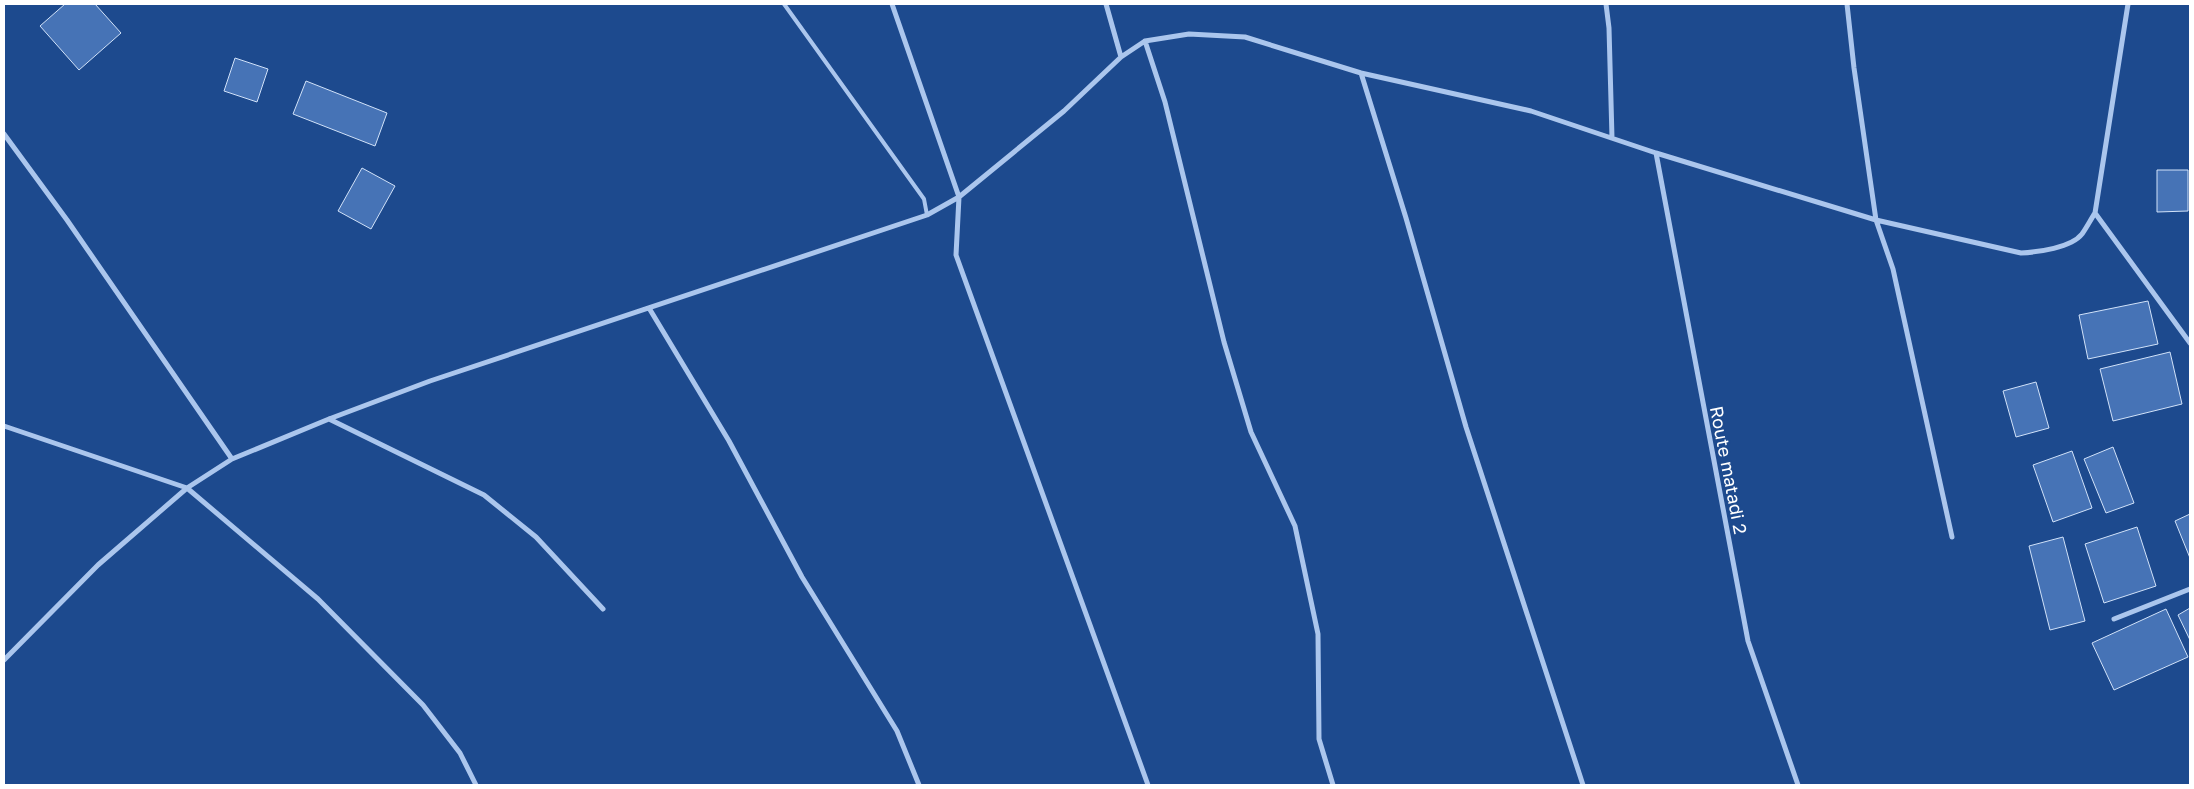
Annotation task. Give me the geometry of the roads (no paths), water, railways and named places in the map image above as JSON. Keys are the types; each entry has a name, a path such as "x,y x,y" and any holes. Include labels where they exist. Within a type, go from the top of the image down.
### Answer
{"street":[{"path":"892,4 959,197 956,255 1148,785"},
{"path":"1106,4 1121,57"},
{"path":"1606,4 1609,28 1612,138"},
{"path":"1847,4 1854,68 1876,220 1893,269 1952,536"},
{"path":"4,660 98,565 187,488 232,459 328,419 430,381 928,215 959,197 1064,111 1121,57 1144,41 1189,34 1245,37 1361,72 1531,111 1656,153 1876,220 2021,253 2042,251 2062,245 2081,235 2095,213 2128,4"},
{"path":"1144,41 1165,102 1224,342 1251,432 1295,526 1318,634 1319,739 1333,785"},
{"path":"1361,72 1406,218 1466,427 1583,785"},
{"path":"4,134 67,220 232,459"},
{"name":"Route matadi 2","path":"1656,153 1748,641 1798,785"},
{"path":"2095,213 2190,343"},
{"path":"649,308 729,441 802,577 897,731 919,785"},
{"path":"328,419 484,495 536,537 603,609"},
{"path":"4,426 187,488 318,599 423,705 460,753 476,785"},
{"path":"2114,619 2190,589"}],"lane":[{"path":"784,4 924,199 928,215"}]}
